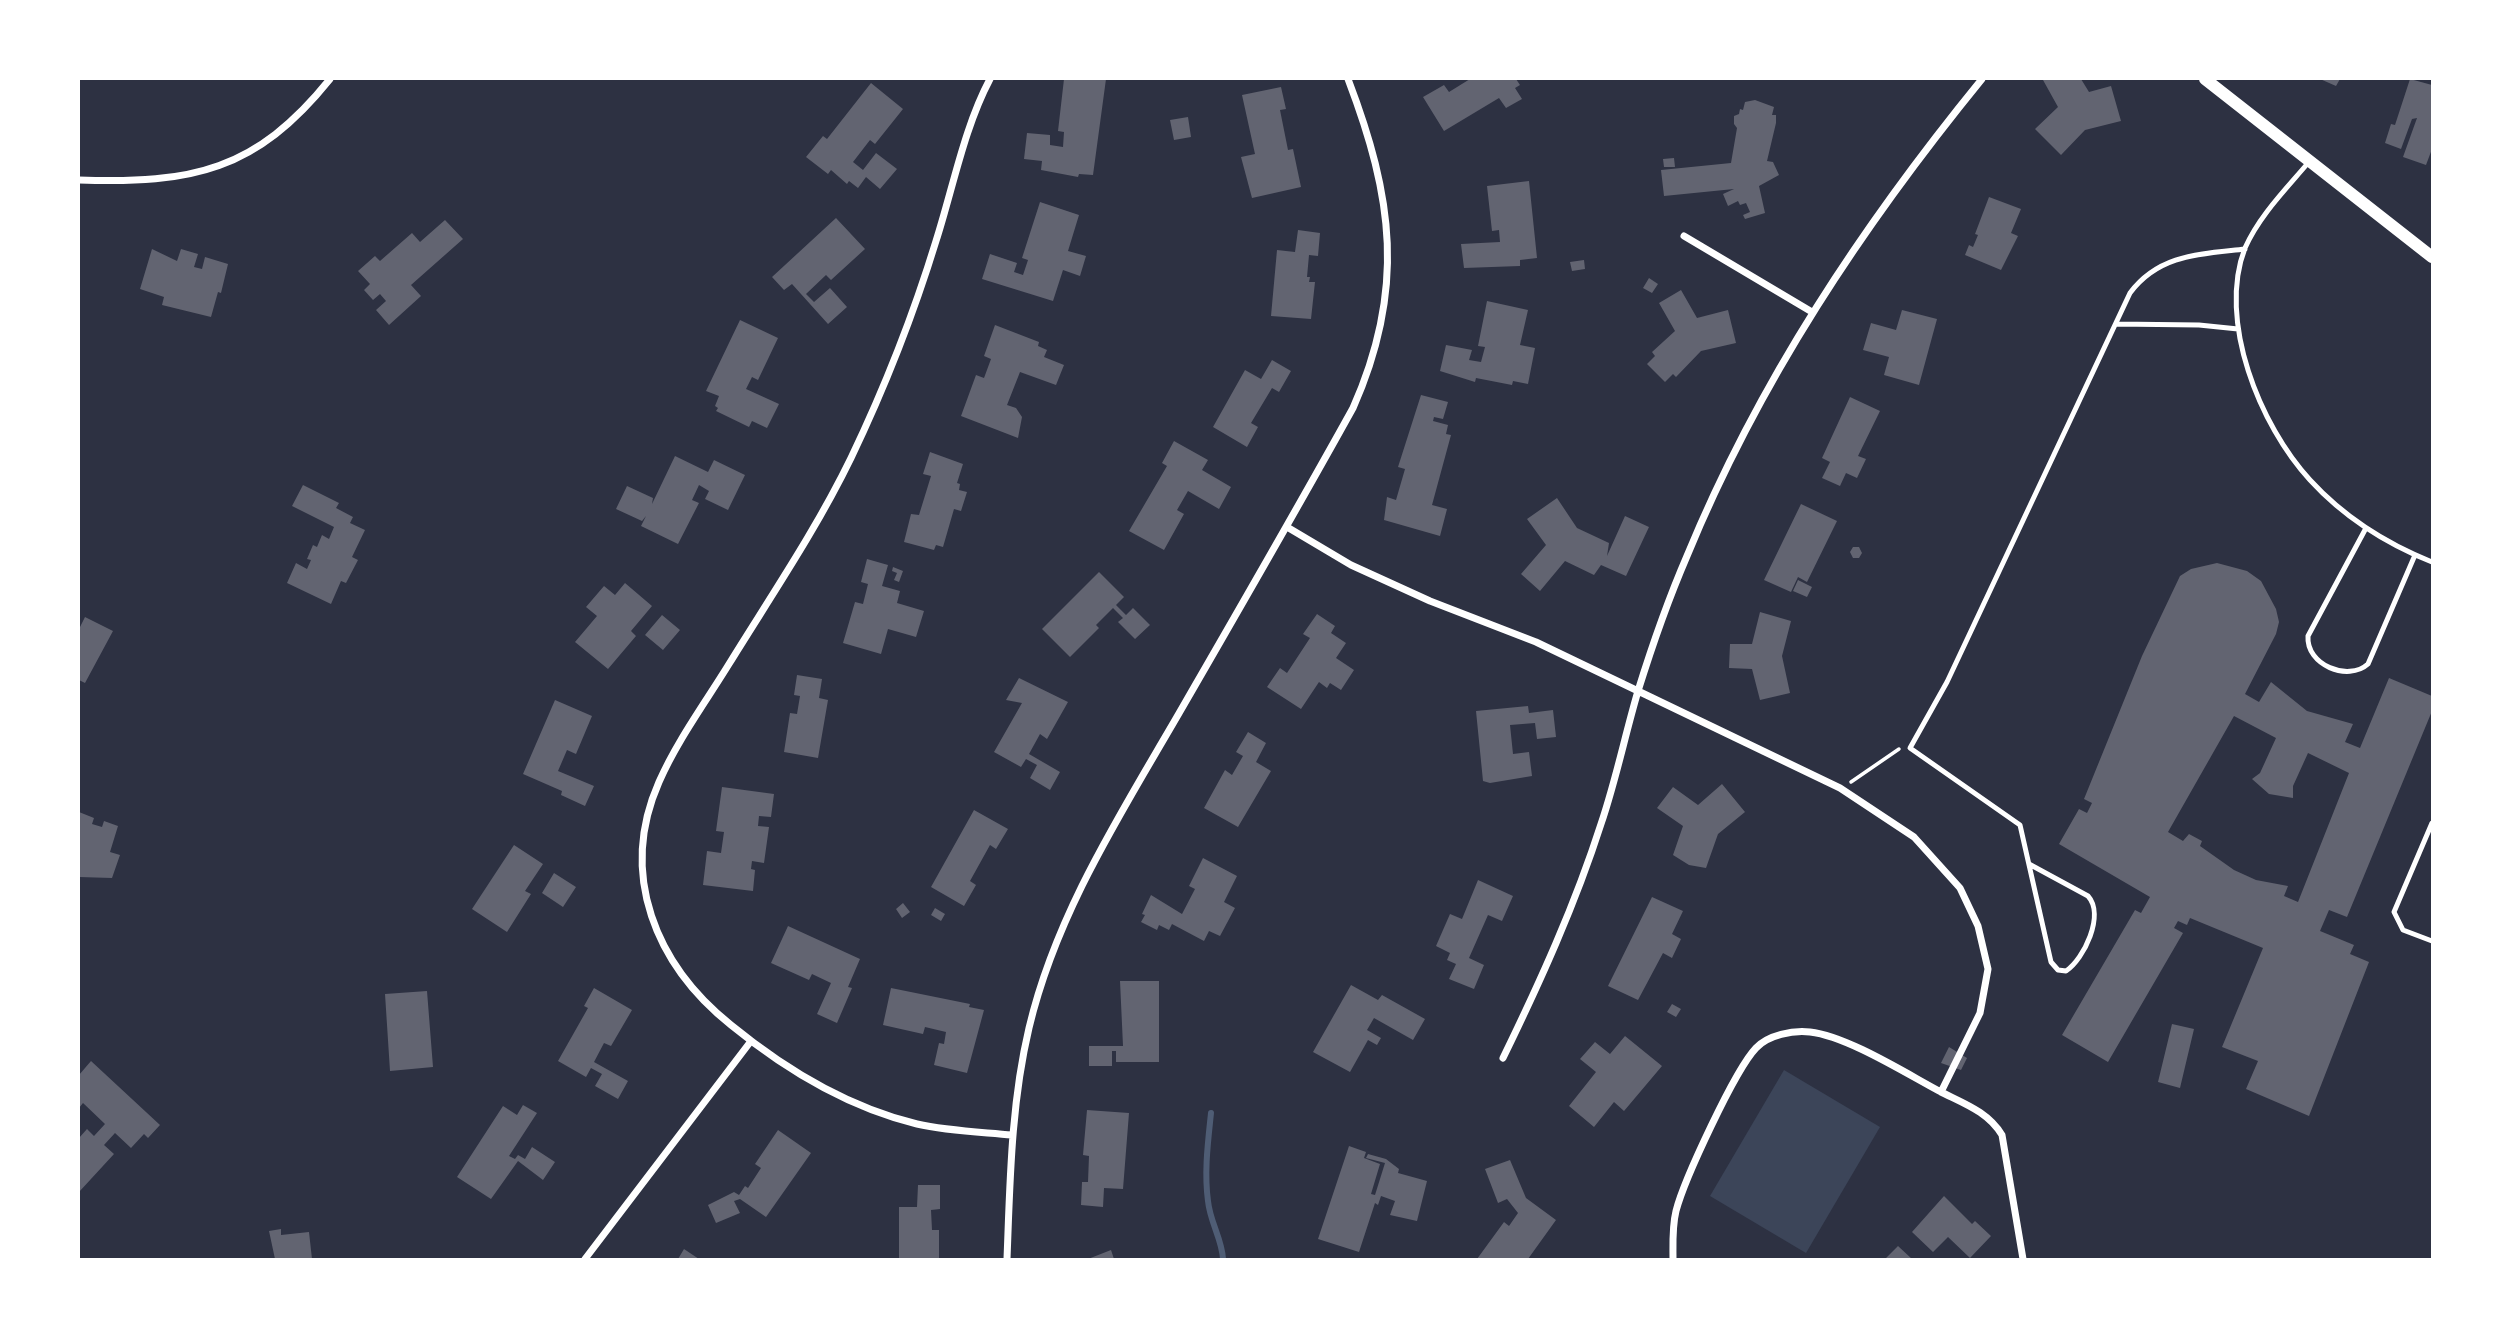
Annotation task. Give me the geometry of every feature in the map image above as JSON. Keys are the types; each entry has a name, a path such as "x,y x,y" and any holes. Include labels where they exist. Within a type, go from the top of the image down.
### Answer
{"street":[{"path":"79,180 139,182 173,178 229,163 278,134 330,79"},
{"path":"990,79 973,118 921,290 869,419 819,518 670,759 650,810 645,834 643,872 648,906 661,943 701,997 751,1041 817,1085 878,1112 919,1124 1012,1135"},
{"path":"1007,1259 1012,1135 1030,1027 1052,957 1075,899 1109,833 1353,408 1377,346 1385,296 1387,224 1381,175 1348,79"},
{"path":"1503,1058 1549,962 1586,870 1638,691 1664,615 1707,510 1746,429 1812,312 1852,249 1910,169 1982,79"},
{"path":"2205,79 2308,163 2432,257"},
{"path":"1684,236 1812,312"},
{"path":"1286,527 1362,570 1430,601 1536,642 1840,788 1914,837 1960,888 1978,926 1988,969 1986,995 1941,1092"},
{"path":"1673,1259 1676,1212 1687,1180 1740,1072 1756,1047 1771,1038 1788,1032 1809,1031 1832,1036 1981,1112 1994,1122 2002,1135 2024,1259"},
{"path":"585,1259 751,1041"}],"lane":[{"path":"2308,163 2259,223 2245,248 2239,273 2238,329 2245,362 2259,397 2282,441 2309,479 2366,528 2432,562"},
{"path":"2029,864 2088,896 2094,903 2097,921 2073,966 2066,971 2058,970 2051,962 2020,825 1910,748 1947,682 2130,293 2141,278 2173,258 2245,248"},
{"path":"2116,324 2199,325 2238,329"},
{"path":"2366,528 2308,636 2310,651 2324,664 2349,673 2360,671 2368,664 2415,555"},
{"path":"2432,823 2394,912 2403,930 2432,941"}],"path":[{"path":"1840,788 1895,749 1910,748"}],"shaded area":[{"path":"1784,1070 1880,1127 1806,1253 1710,1196"}],"building":[{"path":"1064,79 1106,79 1093,175 1079,174 1078,177 1041,170 1042,161 1024,159 1027,133 1050,135 1050,145 1063,147 1064,132 1058,131"},
{"path":"1470,79 1516,79 1520,85 1515,88 1522,99 1506,108 1499,98 1444,131 1423,97 1444,85 1449,92"},
{"path":"2081,79 2089,92 2111,86 2121,121 2085,130 2061,155 2035,129 2058,107 2043,80"},
{"path":"2320,79 2340,79 2336,86"},
{"path":"2410,79 2432,85 2432,149 2426,165 2403,157 2417,118 2412,119 2401,149 2385,143 2391,124 2395,125"},
{"path":"871,83 903,109 875,144 870,140 853,162 863,170 876,153 897,169 880,189 866,177 858,188 849,181 847,184 831,170 828,174 806,157 823,136 827,139"},
{"path":"1281,87 1286,109 1280,110 1288,150 1293,149 1301,187 1252,198 1241,157 1255,154 1242,95"},
{"path":"1755,100 1774,107 1772,115 1776,115 1767,161 1773,162 1779,175 1759,186 1765,213 1745,219 1743,215 1750,212 1746,203 1740,205 1738,201 1728,206 1723,194 1734,189 1664,196 1661,170 1731,163 1737,128 1734,116 1739,114 1740,109 1743,110 1745,102"},
{"path":"1188,117 1191,137 1174,140 1170,120"},
{"path":"1674,158 1675,167 1664,167 1663,159"},
{"path":"1529,181 1537,258 1520,260 1520,266 1464,268 1461,244 1500,242 1499,230 1492,231 1487,186"},
{"path":"1989,197 2021,209 2011,233 2018,236 2001,270 1965,255 1969,245 1973,247 1978,235 1975,234"},
{"path":"1040,202 1079,215 1068,251 1086,256 1080,276 1063,270 1053,301 982,279 990,254 1017,263 1014,272 1023,275 1028,260 1022,258"},
{"path":"836,218 865,249 831,280 826,275 806,294 814,302 830,288 847,307 828,324 792,284 784,290 772,277"},
{"path":"445,220 463,239 411,285 421,296 389,325 376,310 386,301 380,294 373,300 364,290 370,284 358,271 375,256 380,261 412,233 420,242"},
{"path":"1298,230 1320,233 1318,256 1309,255 1307,277 1310,277 1309,282 1315,282 1311,319 1271,316 1277,250 1295,252"},
{"path":"152,249 177,261 181,249 198,254 194,267 202,269 205,257 228,264 221,293 218,292 211,317 162,305 164,297 140,289"},
{"path":"1584,260 1585,269 1572,271 1570,262"},
{"path":"1649,278 1658,284 1652,293 1643,288"},
{"path":"1681,290 1697,318 1728,310 1736,343 1701,351 1676,377 1673,374 1665,382 1647,364 1655,356 1652,352 1675,331 1659,303"},
{"path":"1487,301 1528,310 1520,345 1535,348 1528,384 1513,381 1512,385 1476,378 1475,382 1440,371 1446,345 1472,350 1469,360 1481,362 1485,347 1478,346"},
{"path":"1902,310 1937,319 1919,385 1884,375 1889,357 1863,350 1871,323 1896,330"},
{"path":"740,320 778,338 758,380 752,377 746,389 779,404 767,428 752,421 749,427 716,411 719,396 706,391"},
{"path":"995,325 1039,342 1038,346 1047,350 1044,357 1064,365 1056,385 1020,372 1007,405 1016,408 1022,417 1018,438 961,416 976,375 984,378 991,359 984,356"},
{"path":"1272,360 1291,371 1279,392 1272,388 1251,423 1258,427 1247,447 1213,427 1245,370 1261,379"},
{"path":"1421,395 1448,402 1443,419 1434,417 1433,421 1448,425 1446,434 1451,435 1432,505 1447,509 1440,536 1384,520 1387,497 1396,500 1405,469 1398,467"},
{"path":"1850,397 1880,411 1858,456 1866,459 1857,478 1846,473 1840,486 1822,478 1830,462 1822,458"},
{"path":"1174,441 1208,460 1202,470 1231,487 1219,509 1188,491 1177,510 1184,514 1164,550 1129,531 1167,466 1162,463"},
{"path":"930,452 963,464 957,483 960,484 959,490 967,492 961,511 954,509 943,547 936,545 934,550 904,542 911,514 919,515 931,476 923,474"},
{"path":"675,456 708,472 714,460 745,475 728,510 705,499 709,491 699,485 692,500 699,503 678,544 641,526 646,516 642,521 616,509 627,486 653,498 652,504"},
{"path":"303,485 339,503 336,508 353,517 350,523 365,530 352,557 358,560 346,583 341,581 331,604 287,583 296,563 307,569 311,560 307,559 313,545 317,547 322,535 329,539 334,527 292,506"},
{"path":"1557,498 1577,528 1609,543 1607,556 1625,516 1649,527 1626,576 1601,565 1594,575 1565,561 1540,591 1521,574 1546,545 1527,519"},
{"path":"1801,504 1837,521 1807,582 1798,577 1791,592 1764,580"},
{"path":"1853,547 1859,547 1862,553 1859,558 1853,558 1850,552"},
{"path":"867,559 888,565 882,586 900,591 897,603 924,611 916,637 888,629 881,654 843,643 855,602 863,604 868,584 861,582"},
{"path":"2217,563 2247,571 2261,581 2276,609 2279,622 2276,634 2245,694 2259,702 2271,682 2307,711 2353,724 2345,742 2360,748 2389,678 2432,696 2432,711 2347,917 2329,910 2320,931 2354,945 2350,954 2369,962 2309,1116 2246,1089 2258,1061 2222,1047 2263,948 2190,918 2187,925 2178,921 2174,928 2183,933 2108,1062 2062,1035 2135,910 2141,913 2150,897 2059,844 2079,809 2087,813 2092,803 2084,799 2142,656 2180,576 2191,569","holes":["2234,716 2276,738 2260,773 2252,779 2269,794 2293,798 2293,786 2308,753 2349,773 2298,902 2284,896 2288,886 2256,880 2234,870 2200,846 2202,841 2189,834 2183,841 2168,832"]},
{"path":"893,567 903,571 899,582 894,580 897,573 892,571"},
{"path":"1099,572 1124,597 1116,605 1126,615 1133,608 1150,625 1135,639 1118,622 1123,618 1113,608 1096,625 1099,628 1070,657 1042,629"},
{"path":"1798,580 1812,587 1807,597 1793,591"},
{"path":"625,583 652,606 631,631 636,636 608,669 575,642 597,616 586,607 604,586 615,595"},
{"path":"1760,612 1791,621 1782,656 1790,693 1760,700 1752,669 1729,668 1730,644 1752,644"},
{"path":"1317,614 1335,626 1331,633 1346,643 1336,658 1354,670 1341,690 1330,683 1327,688 1319,682 1301,709 1267,687 1280,668 1287,673 1310,638 1303,634"},
{"path":"662,615 680,630 663,650 645,635"},
{"path":"85,617 113,631 85,683 79,680 79,629"},
{"path":"797,675 822,679 819,698 828,700 818,758 784,752 790,713 797,714 800,696 794,695"},
{"path":"1019,678 1068,702 1047,739 1040,734 1029,754 1060,772 1050,790 1030,778 1037,765 1026,759 1021,767 994,752 1022,703 1006,700"},
{"path":"555,700 592,716 576,754 567,750 558,771 594,786 585,806 561,795 562,791 523,774"},
{"path":"1528,706 1529,713 1553,710 1556,737 1537,739 1535,723 1510,725 1513,754 1529,752 1532,776 1490,783 1483,781 1476,711"},
{"path":"1248,732 1266,743 1256,762 1271,771 1238,827 1204,808 1225,770 1232,775 1243,756 1236,752"},
{"path":"1722,784 1745,812 1718,834 1706,868 1689,865 1673,855 1683,826 1657,808 1673,787 1698,805"},
{"path":"722,787 774,794 771,817 759,816 758,826 769,827 764,863 752,861 751,869 755,870 753,891 703,885 707,851 721,853 724,832 716,831"},
{"path":"974,810 1008,829 996,849 990,845 970,881 976,885 964,906 931,887"},
{"path":"79,812 94,818 92,824 102,827 104,821 118,826 110,852 120,855 112,878 79,877"},
{"path":"514,845 543,864 525,891 531,894 507,932 472,909"},
{"path":"1203,858 1237,876 1224,902 1235,908 1220,936 1209,931 1204,941 1172,924 1169,930 1159,925 1157,930 1141,922 1151,895 1182,914 1195,889 1189,886"},
{"path":"554,873 576,887 563,907 542,893"},
{"path":"1478,880 1513,896 1502,921 1488,915 1469,958 1484,965 1474,989 1449,979 1456,964 1447,960 1450,953 1436,946 1450,914 1462,919"},
{"path":"1652,897 1683,911 1672,934 1681,939 1672,958 1663,953 1638,1000 1608,986"},
{"path":"903,903 910,912 902,918 896,909"},
{"path":"935,908 945,914 941,921 931,915"},
{"path":"788,926 860,959 848,987 852,988 837,1023 817,1014 831,983 812,974 809,980 771,963"},
{"path":"1120,981 1159,981 1159,1062 1116,1062 1116,1051 1112,1051 1112,1066 1089,1066 1089,1046 1123,1046"},
{"path":"1351,985 1378,1000 1382,995 1425,1019 1413,1040 1374,1018 1367,1030 1381,1038 1377,1045 1368,1040 1350,1072 1313,1052"},
{"path":"594,988 632,1010 611,1046 604,1043 594,1062 628,1081 618,1099 595,1086 602,1074 591,1068 586,1077 558,1061 588,1008 584,1006"},
{"path":"891,988 970,1004 969,1007 984,1010 967,1073 934,1065 939,1043 944,1044 946,1032 925,1027 923,1034 883,1025"},
{"path":"427,991 433,1067 390,1071 385,994"},
{"path":"1672,1004 1681,1009 1676,1017 1667,1012"},
{"path":"2172,1024 2194,1029 2180,1088 2158,1082"},
{"path":"1625,1036 1662,1066 1624,1111 1614,1102 1594,1127 1569,1106 1596,1072 1580,1059 1595,1042 1610,1054"},
{"path":"1949,1047 1967,1058 1961,1070 1941,1063"},
{"path":"91,1061 160,1125 148,1138 144,1134 131,1148 115,1133 104,1145 114,1154 79,1192 79,1138 87,1129 94,1136 105,1124 83,1103 79,1108 79,1075"},
{"path":"523,1105 537,1113 509,1156 515,1159 518,1155 525,1159 532,1147 555,1162 543,1180 518,1161 491,1199 457,1177 503,1106 517,1115"},
{"path":"1087,1110 1129,1113 1123,1189 1104,1188 1103,1207 1081,1205 1082,1182 1088,1182 1089,1156 1083,1155"},
{"path":"778,1130 811,1153 766,1217 740,1199 734,1201 740,1213 716,1223 708,1205 734,1192 739,1195 745,1186 748,1188 761,1168 755,1164"},
{"path":"1349,1146 1366,1152 1364,1158 1380,1164 1371,1194 1375,1195 1385,1163 1366,1158 1368,1154 1386,1159 1399,1169 1398,1173 1427,1181 1417,1221 1390,1215 1395,1201 1381,1196 1378,1205 1375,1203 1359,1252 1318,1239"},
{"path":"1510,1160 1526,1198 1556,1220 1528,1259 1477,1259 1504,1222 1509,1226 1518,1213 1507,1199 1498,1203 1485,1169"},
{"path":"918,1185 940,1185 940,1209 931,1210 932,1230 939,1230 939,1259 899,1259 899,1207 917,1207"},
{"path":"1944,1196 1972,1224 1975,1221 1991,1236 1970,1258 1948,1237 1933,1252 1912,1232"},
{"path":"281,1229 281,1235 309,1232 312,1259 275,1259 269,1231"},
{"path":"1898,1246 1912,1259 1885,1259"},
{"path":"684,1249 699,1259 678,1259"},
{"path":"1111,1250 1114,1259 1088,1259"}],"waterway":[{"path":"1211,1113 1207,1190 1209,1209 1221,1244 1223,1259"}]}
